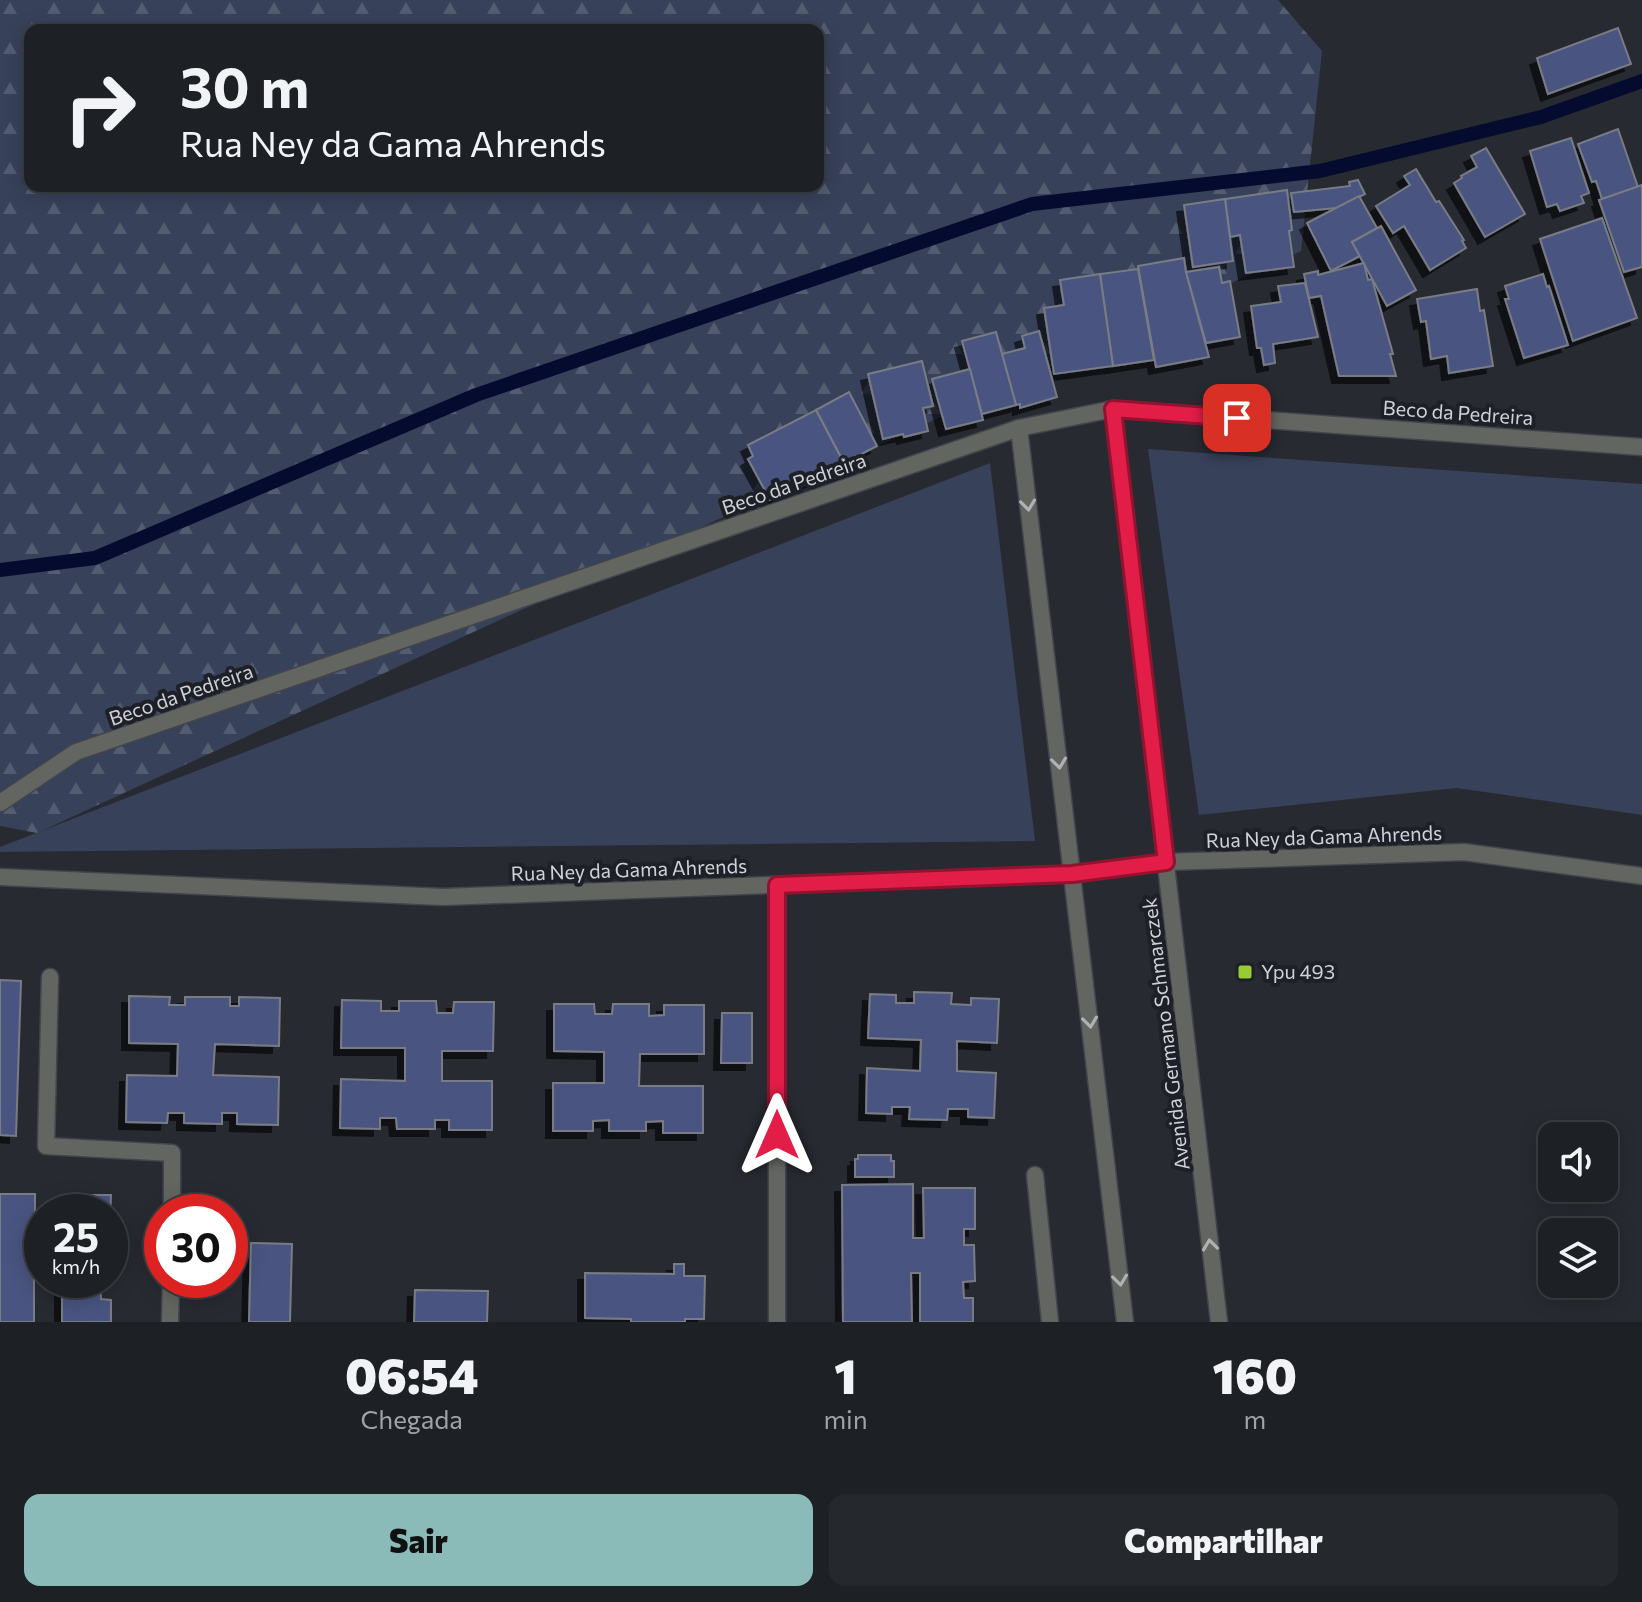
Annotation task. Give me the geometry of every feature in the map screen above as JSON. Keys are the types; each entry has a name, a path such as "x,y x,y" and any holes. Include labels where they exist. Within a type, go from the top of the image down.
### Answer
{"street":[{"name":"Beco da Pedreira","path":"0,803 76,752 1019,428 1113,409 1642,447"},
{"name":"Avenida Germano Schmarczek","path":"1113,409 1219,1322"},
{"path":"1019,428 1125,1322"},
{"name":"Rua Ney da Gama Ahrends","path":"0,877 443,897 1072,874 1166,862 1464,852 1642,876"},
{"path":"777,885 777,1322"},
{"path":"50,977 46,1146 172,1153 172,1194"},
{"path":"1035,1175 1050,1322"},
{"path":"170,1322 171,1298"}],"green space":[{"path":"0,0 1278,0 1322,51 1301,251 37,833 0,826"},
{"path":"1148,449 1642,484 1642,815 1457,788 1199,815"},
{"path":"990,463 1035,841 0,852 0,847"}],"building":[{"path":"1618,28 1631,64 1548,94 1537,58"},
{"path":"1618,129 1638,187 1602,199 1578,144"},
{"path":"1571,138 1589,193 1581,196 1584,203 1560,211 1557,204 1547,207 1530,151"},
{"path":"1486,148 1525,214 1485,237 1454,183 1477,167 1471,156"},
{"path":"1416,169 1464,240 1466,248 1430,270 1404,226 1393,233 1376,206 1410,185 1404,176"},
{"path":"1358,180 1365,194 1337,208 1294,212 1291,193 1350,186 1349,182"},
{"path":"1642,185 1642,267 1624,272 1599,200"},
{"path":"1287,190 1294,267 1246,273 1240,235 1230,237 1225,199"},
{"path":"1359,196 1377,228 1352,242 1360,256 1331,271 1307,223"},
{"path":"1225,199 1233,261 1193,267 1184,205"},
{"path":"1602,218 1637,318 1573,341 1540,239"},
{"path":"1381,226 1416,290 1387,306 1352,242"},
{"path":"1184,258 1209,357 1156,367 1138,266"},
{"path":"1364,263 1368,280 1372,279 1396,376 1339,376 1321,296 1309,298 1304,274 1318,271 1318,275"},
{"path":"1219,267 1222,283 1230,281 1240,337 1206,343 1186,272"},
{"path":"1138,269 1154,360 1113,366 1100,274"},
{"path":"1100,274 1113,366 1054,374 1044,308 1064,305 1060,280"},
{"path":"1543,274 1568,345 1524,358 1505,299 1509,299 1505,286"},
{"path":"1305,283 1318,337 1273,344 1275,363 1264,365 1261,348 1257,348 1251,306 1281,302 1278,286"},
{"path":"1477,289 1480,311 1484,310 1493,366 1449,373 1447,356 1431,359 1426,321 1421,322 1417,299"},
{"path":"1039,331 1057,397 1020,408 1020,404 1016,405 1002,354 1025,348 1022,336"},
{"path":"996,332 1016,405 982,414 962,341"},
{"path":"922,361 933,406 923,408 928,431 883,439 868,374"},
{"path":"970,369 983,420 946,429 932,379"},
{"path":"849,392 877,446 844,463 816,410"},
{"path":"816,410 848,471 823,485 818,477 794,490 791,485 770,500 748,459 753,456 748,445"},
{"path":"0,980 21,981 16,1136 0,1135"},
{"path":"914,992 952,993 951,1004 971,1005 971,998 999,999 997,1043 957,1041 957,1071 996,1073 994,1118 968,1117 968,1109 948,1109 947,1120 909,1119 910,1107 892,1107 892,1114 866,1113 867,1068 920,1071 921,1040 868,1038 870,994 896,995 896,1003 914,1003"},
{"path":"129,996 170,997 169,1005 185,1005 185,997 230,997 230,1006 239,1006 239,997 280,998 279,1046 215,1044 213,1075 279,1077 278,1125 237,1124 237,1113 222,1113 222,1124 184,1123 184,1113 168,1113 167,1123 126,1122 127,1075 177,1076 178,1044 129,1043"},
{"path":"342,1000 381,1001 381,1011 399,1011 399,1001 436,1001 437,1013 453,1013 454,1002 494,1002 493,1051 442,1051 442,1081 492,1081 492,1130 449,1130 449,1120 435,1120 435,1129 397,1129 396,1118 380,1118 380,1129 340,1128 341,1079 405,1081 405,1048 341,1048"},
{"path":"554,1004 594,1004 595,1014 612,1014 613,1004 649,1004 649,1016 664,1015 664,1005 704,1005 704,1054 640,1054 639,1086 703,1086 703,1133 663,1133 663,1121 646,1122 646,1131 609,1131 609,1120 593,1121 593,1131 553,1131 553,1083 604,1083 604,1052 554,1051"},
{"path":"722,1013 752,1013 752,1063 721,1063"},
{"path":"858,1155 891,1155 894,1177 855,1177 855,1159"},
{"path":"913,1184 913,1238 924,1238 923,1188 975,1188 975,1229 964,1229 964,1245 974,1245 975,1281 963,1282 964,1298 973,1298 973,1322 920,1322 920,1273 911,1273 912,1322 843,1322 842,1185"},
{"path":"0,1194 24,1194 24,1298 34,1298 34,1322 0,1322"},
{"path":"251,1243 292,1244 290,1322 249,1322"},
{"path":"674,1264 684,1264 684,1276 705,1276 704,1319 631,1322 631,1319 585,1318 585,1273 674,1274"},
{"path":"415,1290 488,1291 487,1322 414,1322"},
{"path":"62,1298 111,1300 111,1322 62,1322"}],"waterway":[{"path":"0,570 95,558 476,395 1032,204 1320,171 1541,117 1642,81"}],"place":[{"name":"Ypu 493","path":"1245,972"}],"route":[{"path":"777,1135 777,885 1072,874 1166,862 1113,409 1237,418"}]}
